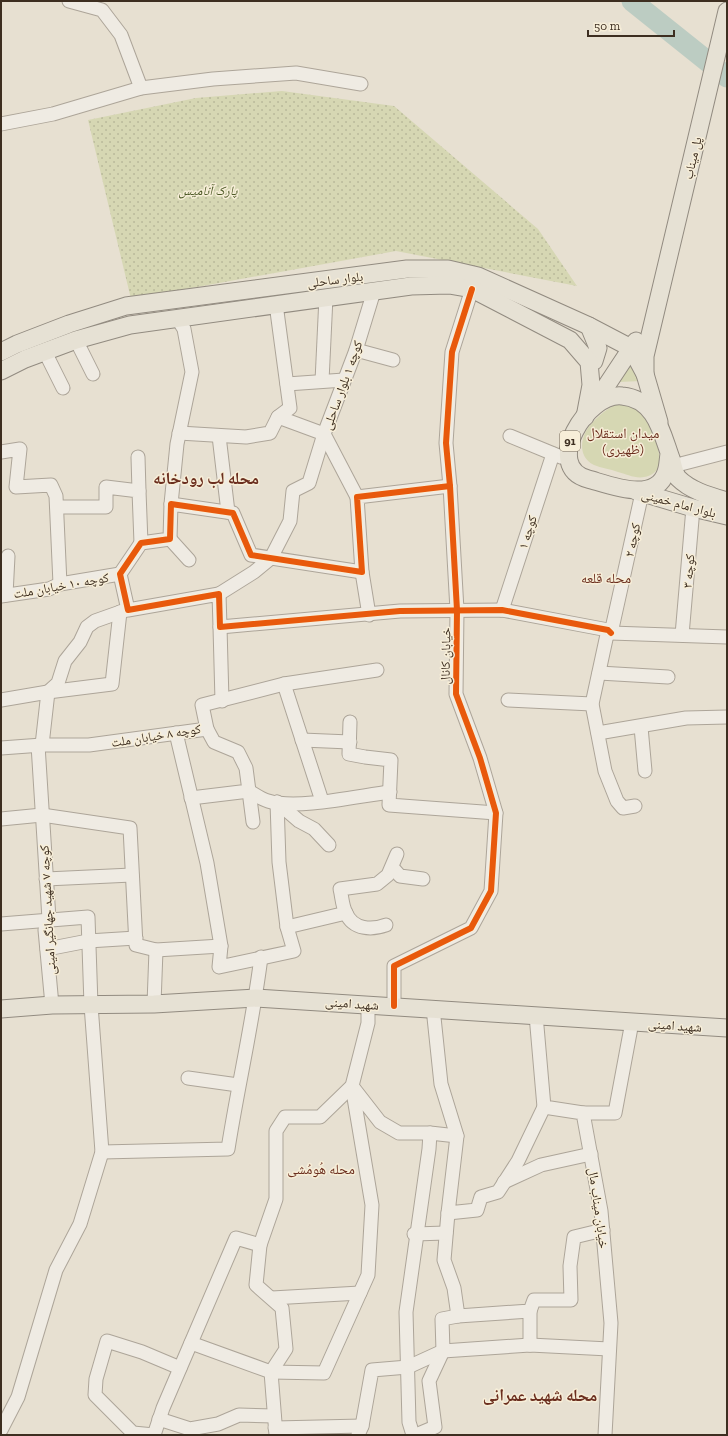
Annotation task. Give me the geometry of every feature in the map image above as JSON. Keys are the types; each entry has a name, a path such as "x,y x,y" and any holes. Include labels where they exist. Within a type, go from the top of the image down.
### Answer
{"main road":[{"name":"پل میناب","path":"657,304 727,11"},
{"name":"بلوار ساحلی","path":"1,352 17,344 69,324 126,306 407,269 448,269 478,276 589,326 631,348"},
{"name":"بلوار ساحلی","path":"1,372 76,340 130,325 411,286 449,285 472,289 570,340 589,362"},
{"name":"91","path":"657,304 645,356 646,374 671,460 667,471 663,480 654,487 636,491 581,477 572,468 568,454 570,440 631,348 657,304"},
{"path":"588,413 591,385 589,362 594,361 598,348 589,326"},
{"path":"631,348 646,374"},
{"name":"91","path":"588,413 607,398 622,395 638,400 659,422"},
{"name":"بلوار امام خمینی","path":"671,460 677,477 690,488 727,501"},
{"name":"بلوار امام خمینی","path":"636,491 693,508 727,516"},
{"name":"شهید امینی","path":"1,1009 52,1005 154,1004 256,998 433,1008 727,1028"}],"street":[{"path":"69,1 102,10 121,35 140,88"},
{"path":"1,124 54,114 140,88 213,79 296,73 361,84"},
{"name":"خیابان کانال","path":"394,1006 394,966 471,928 490,891 496,813 480,758 456,694 457,610 446,442 452,352 472,289"},
{"name":"کوچه ۱ بلوار ساحلی","path":"358,497 324,434 356,350 374,291"},
{"path":"322,381 326,298"},
{"path":"179,433 246,437 270,433 278,417 290,408 276,304"},
{"path":"177,318 184,329 192,372 174,464 170,539 189,560"},
{"path":"76,340 93,374"},
{"path":"356,350 393,360"},
{"path":"45,352 63,388"},
{"path":"286,384 344,380"},
{"path":"48,692 58,683 65,661 80,642 87,627 95,621 124,611 219,594 254,572 271,558 290,521 293,491 309,483 324,434 278,417"},
{"path":"219,436 228,512"},
{"path":"510,436 570,461"},
{"path":"1,452 20,449 16,487 50,485 56,496 60,584"},
{"path":"671,460 727,452"},
{"name":"کوچه ۱","path":"502,610 553,454"},
{"path":"1,700 48,692 112,684 124,611 120,574 141,543 138,457"},
{"path":"369,614 362,572 358,497 450,486"},
{"path":"57,507 106,507 106,487 139,492"},
{"name":"کوچه ۲","path":"592,704 610,632 636,491"},
{"path":"171,504 233,513 251,555 362,572"},
{"name":"کوچه ۳","path":"682,634 693,508"},
{"path":"141,543 170,539"},
{"path":"3,595 8,556"},
{"name":"کوچه ۱۰ خیابان ملت","path":"3,595 49,589 60,584 120,574"},
{"path":"219,594 222,701"},
{"path":"220,627 400,611 502,610 610,632 727,637"},
{"name":"کوچه ۸ خیابان ملت","path":"1,748 40,745 88,745 207,729 202,705 284,684 377,670"},
{"path":"599,673 668,677"},
{"path":"284,684 322,801"},
{"name":"کوچه ۷ شهید جهانگیر امینی","path":"48,692 40,745 42,815 48,918 45,930 52,1005"},
{"path":"508,700 592,704 605,771 617,801 623,808 635,806"},
{"path":"598,734 686,718 727,717"},
{"path":"350,722 349,754 391,760 390,805 496,813"},
{"path":"641,727 645,771"},
{"path":"207,729 214,742 238,752 246,768 253,822"},
{"path":"176,734 207,863 221,946 219,967 294,951 287,927 279,862 277,802"},
{"path":"302,740 350,742"},
{"path":"191,798 250,791 260,798 277,802 303,804 390,792"},
{"path":"277,802 299,820 314,829 329,845"},
{"path":"1,819 42,815 130,828 136,945 156,950 221,946"},
{"path":"386,925 375,929 355,925 346,914 340,889 377,884 388,875 397,854"},
{"path":"392,866 400,876 423,879"},
{"path":"46,880 132,875"},
{"path":"287,927 346,914"},
{"path":"1,924 48,918 88,917 91,1005 102,1152 80,1224 56,1270 18,1397 2,1431"},
{"path":"47,949 88,941 136,938"},
{"path":"154,1004 156,950"},
{"path":"102,1152 228,1149 238,1085 256,998 261,957"},
{"path":"191,1343 271,1372 324,1373 368,1275 372,1206 352,1086 368,1023 368,1004"},
{"path":"433,1008 441,1084 457,1136 444,1260 454,1288 458,1316"},
{"path":"448,1213 476,1210 481,1197 498,1192 518,1161 544,1107 536,1015"},
{"path":"544,1107 583,1113 615,1113 632,1022"},
{"path":"188,1078 238,1085"},
{"path":"352,1086 380,1122 399,1133 430,1133 457,1136"},
{"path":"275,1426 271,1372 286,1349 282,1308 256,1285 260,1245 276,1199 276,1130 285,1117 320,1117 352,1086"},
{"name":"خیابان میناب مال","path":"583,1113 603,1230 611,1323 605,1435"},
{"path":"430,1133 429,1149 415,1234 406,1312 408,1422 415,1435 435,1427 429,1381 443,1351 442,1319 458,1316 530,1310"},
{"path":"504,1182 541,1165 591,1154"},
{"path":"530,1345 530,1310 534,1300 571,1300 570,1266 574,1238 603,1230"},
{"path":"415,1234 446,1233"},
{"path":"180,1368 142,1352 107,1341 96,1379 95,1395 133,1433 154,1435 180,1368 236,1238 260,1245"},
{"path":"272,1298 360,1293"},
{"path":"159,1419 190,1429 218,1424 239,1415 275,1426 360,1431 372,1370 408,1367 443,1351 530,1345 609,1350"}],"green space":[{"name":"پارک آنامیس","path":"282,91 394,106 538,229 577,286 396,251 131,299 88,120 196,98"},
{"path":"633,361 641,381 619,382"},
{"path":"625,401 648,416 656,440 660,459 657,469 650,476 634,477 594,465 588,461 583,451 583,439 592,423 607,410"}],"waterway":[{"path":"632,1 727,77"}],"cycle path":[{"path":"394,1006 394,966 471,928 491,891 496,813 480,758 456,694 457,610 446,443 452,352 472,289"},
{"path":"450,486 357,497 362,572 251,555 233,513 171,504 170,539 141,543 120,574 128,610 219,594 220,627 400,611 502,610 608,630 611,633"}],"district":[{"name":"میدان استقلال (ظهیری)","path":"623,442"},
{"name":"محله لب رودخانه","path":"206,478"},
{"name":"محله قلعه","path":"606,578"},
{"name":"محله هُومُشی","path":"321,1169"},
{"name":"محله شهید عمرانی","path":"540,1395"}]}
